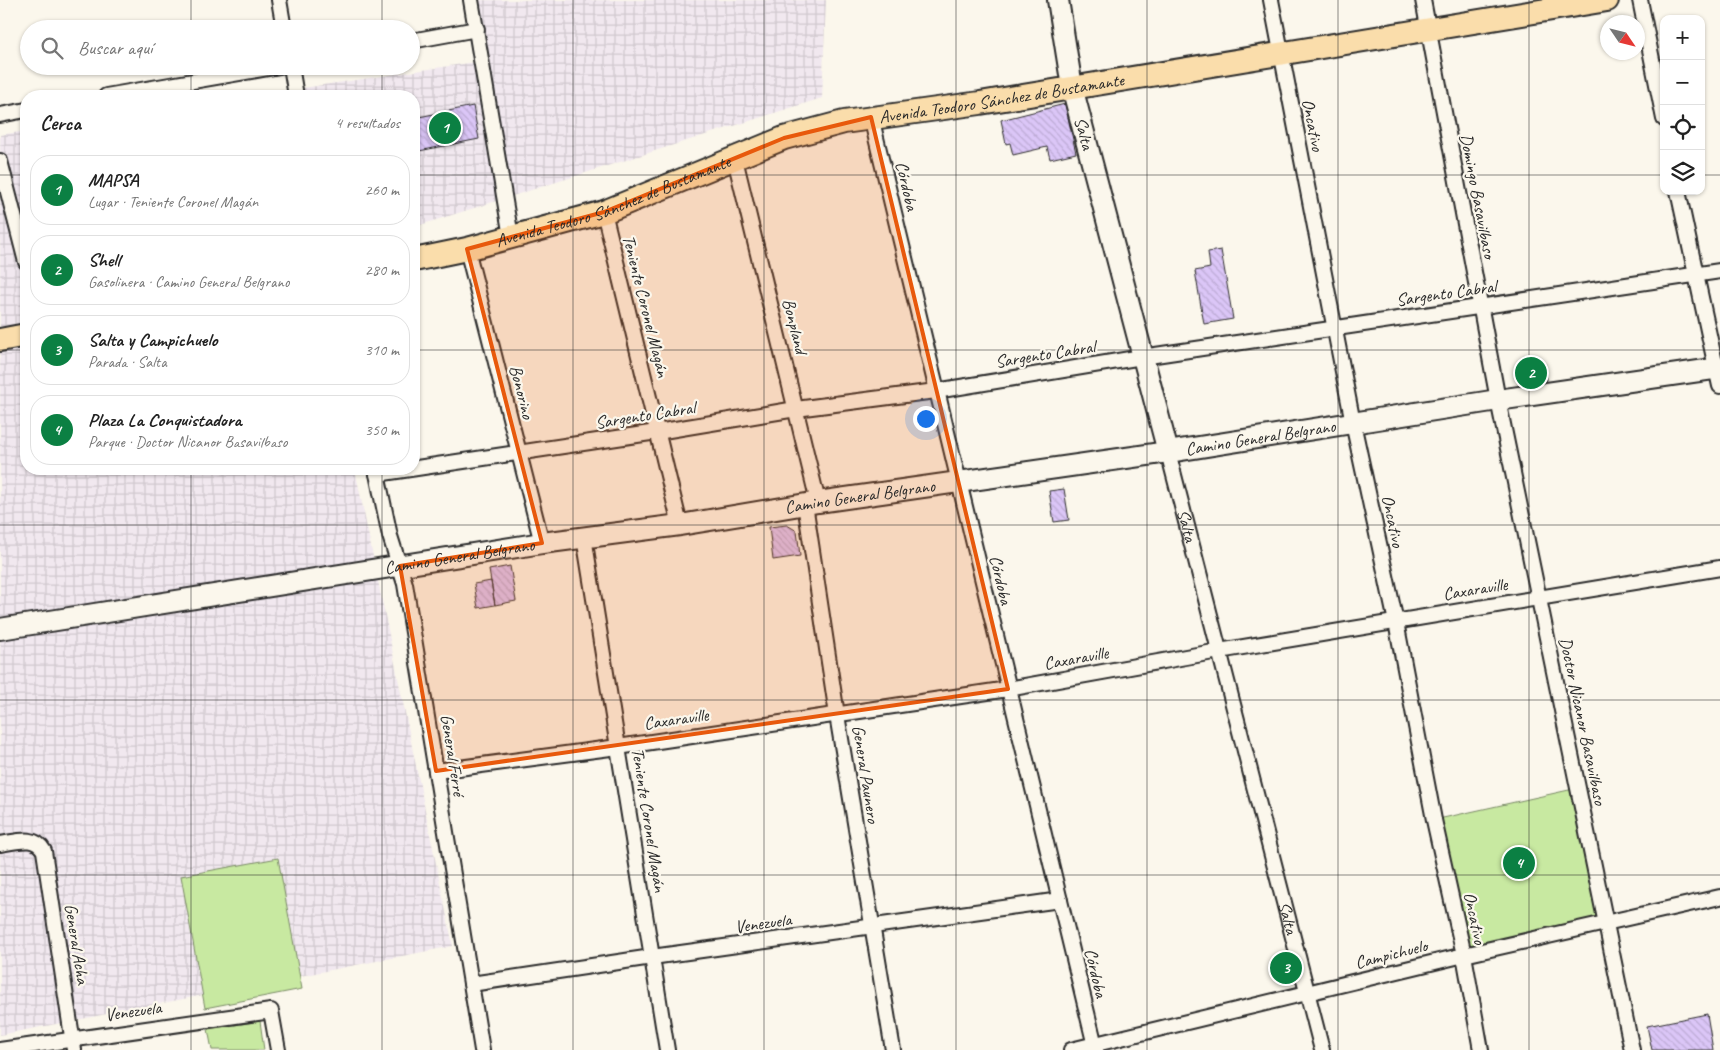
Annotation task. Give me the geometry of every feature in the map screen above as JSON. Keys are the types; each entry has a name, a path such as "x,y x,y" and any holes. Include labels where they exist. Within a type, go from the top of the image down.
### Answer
{"main road":[{"name":"Avenida Teodoro Sánchez de Bustamante","path":"420,259 511,238 604,212 784,138 822,127 871,117 980,103 1607,0"},
{"path":"0,340 20,336"}],"street":[{"path":"279,0 282,20"},
{"path":"471,0 511,238"},
{"name":"Salta","path":"1058,0 1072,87 1322,1050"},
{"name":"Oncativo","path":"1271,0 1353,422 1396,622 1434,820 1464,956 1481,1050"},
{"name":"Domingo Basavilbaso","path":"1423,0 1427,30 1498,400"},
{"path":"1640,0 1661,105"},
{"path":"420,39 477,29"},
{"path":"141,90 228,75"},
{"path":"292,75 295,90"},
{"path":"0,115 20,111"},
{"name":"Córdoba","path":"871,117 1095,1047"},
{"name":"Bonpland","path":"735,159 796,409 812,503"},
{"path":"0,161 20,239"},
{"path":"1679,195 1695,275 1719,374"},
{"name":"Teniente Coronel Magán","path":"604,212 680,524"},
{"name":"Bonorino","path":"467,249 542,543"},
{"name":"Sargento Cabral","path":"420,466 518,454 796,409 936,391 1142,357 1720,271"},
{"name":"Camino General Belgrano","path":"0,629 542,543 1168,452 1498,400 1719,374"},
{"name":"Doctor Nicanor Basavilbaso","path":"1498,400 1632,1050"},
{"name":"General Ferré","path":"377,475 390,536 405,584 482,1050"},
{"name":"General Paunero","path":"812,503 837,715 892,1050"},
{"name":"Teniente Coronel Magán","path":"584,538 667,1050"},
{"name":"Caxaraville","path":"436,771 618,747 1008,689 1219,651 1720,568"},
{"name":"General Acha","path":"0,844 25,840 35,841 40,844 44,851 74,1044"},
{"name":"Campichuelo","path":"1071,1050 1095,1047 1307,993 1720,897"},
{"name":"Venezuela","path":"471,984 1060,900"},
{"name":"Venezuela","path":"0,1050 74,1044 271,1012 278,1050"}],"highlighted area":[{"path":"871,117 1008,689 436,771 400,566 542,543 467,249 604,212 784,138"}],"shaded area":[{"path":"469,0 826,0 822,98 420,225 420,90 290,90 389,75 420,75 420,70 489,60"},
{"path":"20,132 20,475 356,475 453,946 0,1035 0,135"}],"green space":[{"path":"1578,788 1607,924 1464,955 1434,820"},
{"path":"278,858 302,989 205,1008 181,876"},
{"path":"260,1021 264,1050 212,1050 208,1029"}],"building":[{"path":"1065,104 1076,153 1050,159 1047,147 1013,155 1010,143 1006,144 1001,120"},
{"path":"473,106 479,139 420,151 420,117"},
{"path":"1221,250 1233,319 1204,324 1195,271 1210,268 1208,252"},
{"path":"1545,364 1547,380 1518,383 1516,366"},
{"path":"1064,489 1069,520 1054,522 1049,491"},
{"path":"787,525 797,531 800,556 773,560 769,527"},
{"path":"510,566 516,601 495,605 489,570"},
{"path":"491,581 495,605 478,608 474,584"},
{"path":"1707,1014 1713,1050 1652,1050 1647,1026"}],"place":[{"name":"MAPSA","path":"445,128"},
{"name":"Shell","path":"1531,373"},
{"name":"Plaza La Conquistadora","path":"1519,863"},
{"name":"Salta y Campichuelo","path":"1286,968"}]}
